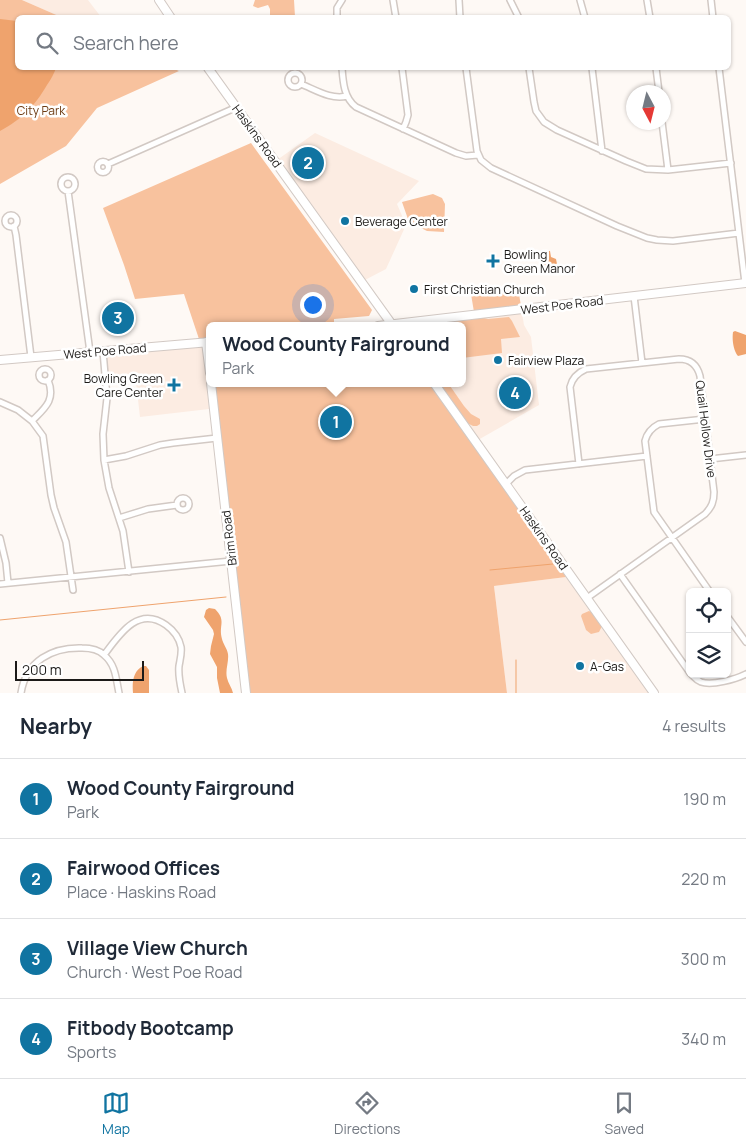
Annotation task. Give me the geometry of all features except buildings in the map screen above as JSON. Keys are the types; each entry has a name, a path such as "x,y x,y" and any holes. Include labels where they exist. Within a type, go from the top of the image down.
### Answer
{"main road":[{"path":"159,0 170,15"},
{"name":"Haskins Road","path":"209,70 391,322"},
{"name":"West Poe Road","path":"418,322 746,283"},
{"name":"West Poe Road","path":"0,360 206,342"},
{"name":"Brim Road","path":"211,387 246,693"},
{"name":"Haskins Road","path":"437,387 654,693"}],"street":[{"path":"336,15 337,8 342,0"},
{"path":"393,0 396,15"},
{"path":"459,0 460,15"},
{"path":"510,0 518,15"},
{"path":"580,0 584,15"},
{"path":"648,0 650,15"},
{"path":"711,0 713,15"},
{"path":"342,70 347,96 356,107 463,156 478,155"},
{"path":"402,70 408,115 403,129"},
{"path":"466,70 475,142 478,155 485,165 647,238 673,241 739,233"},
{"path":"529,70 534,102 539,117 549,126 602,151 646,169 668,170 730,163"},
{"path":"592,70 602,151"},
{"path":"656,70 658,85"},
{"path":"719,70 746,283"},
{"path":"302,84 332,97 341,98 347,96"},
{"path":"108,164 237,107"},
{"path":"663,130 668,170"},
{"path":"68,191 90,352"},
{"path":"14,226 31,357"},
{"path":"634,296 642,363"},
{"path":"103,351 107,398 103,434 104,460 109,488 125,540 129,572"},
{"name":"Quail Hollow Drive","path":"579,464 570,396 570,384 578,373 586,369 679,358 694,364 700,376 714,500 711,508 705,514 671,538"},
{"path":"32,421 49,402 51,395 48,380"},
{"path":"0,402 18,410 32,421 43,436 51,495 66,542 73,590"},
{"path":"705,419 662,424 653,427 646,438 653,508 671,538 707,588"},
{"path":"104,460 126,456 160,445 217,438"},
{"path":"710,460 746,455"},
{"path":"506,484 514,476 525,470 647,456"},
{"path":"119,518 148,509 177,505"},
{"path":"0,538 6,563 8,584"},
{"path":"586,598 671,538"},
{"path":"0,584 231,561"},
{"path":"620,574 686,668"},
{"path":"104,655 119,634 134,622 147,618 163,622 172,629 180,643 179,674 182,693"},
{"path":"731,621 746,642"},
{"path":"21,693 24,680 30,669 39,660 50,653 76,648 92,649 104,655 114,668 119,693"},
{"path":"695,678 708,683 736,678 746,674"}],"shaded area":[{"path":"22,0 88,0 99,15 56,15"},
{"path":"0,19 15,21 15,70 55,70 50,81 32,106 15,122 0,131"},
{"path":"315,133 419,181 397,204 406,225 386,269 363,281 277,160"},
{"path":"544,251 550,251 551,257 556,259 557,264 554,268 545,272 542,270 545,262 542,254"},
{"name":"Fairview Plaza","path":"522,313 524,325 531,337 539,405 478,440 440,387 466,387 466,322 435,322"},
{"path":"733,332 746,335 746,354 738,356 736,354 733,341"},
{"path":"203,346 209,409 140,417 136,382 104,385 101,354"},
{"path":"566,577 649,693 507,693 494,586"},
{"path":"209,608 215,609 221,617 221,634 228,654 227,675 233,693 220,693 217,667 210,654 214,634 204,617 206,610"},
{"path":"143,666 146,666 149,670 149,693 133,693 134,677"}],"green space":[{"name":"City Park","path":"0,0 22,0 56,15 15,15 15,70 179,71 97,108 66,146 0,184"},
{"path":"255,0 294,0 295,15 270,15 268,5 258,8 253,6"},
{"path":"251,143 372,310 369,316 334,319 334,322 206,322 206,342 199,339 184,294 135,299 103,208"},
{"path":"433,194 442,198 445,204 444,232 427,231 409,222 402,202"},
{"path":"518,288 521,306 474,312 471,294 473,293 473,296 513,291"},
{"path":"480,317 488,319 509,317 520,337 501,339 502,353 466,358 466,322 444,322"},
{"path":"211,387 433,387 566,577 494,586 507,693 246,693"},
{"path":"441,387 451,387 471,414 480,419 480,424 477,426 467,423"},
{"path":"589,611 593,613 602,626 599,632 591,634 586,630 581,616"}],"waterway":[{"path":"490,570 553,564"},
{"path":"0,620 226,597"},
{"path":"516,660 516,693"}],"place":[{"name":"Fairwood Offices","path":"308,163"},
{"name":"Beverage Center","path":"345,221"},
{"name":"Bowling Green Manor","path":"493,261"},
{"name":"First Christian Church","path":"414,289"},
{"name":"Village View Church","path":"118,318"},
{"name":"Fairview Plaza","path":"498,360"},
{"name":"Bowling Green Care Center","path":"174,385"},
{"name":"Fitbody Bootcamp","path":"515,393"},
{"name":"Wood County Fairground","path":"336,422"},
{"name":"A-Gas","path":"580,666"}]}
